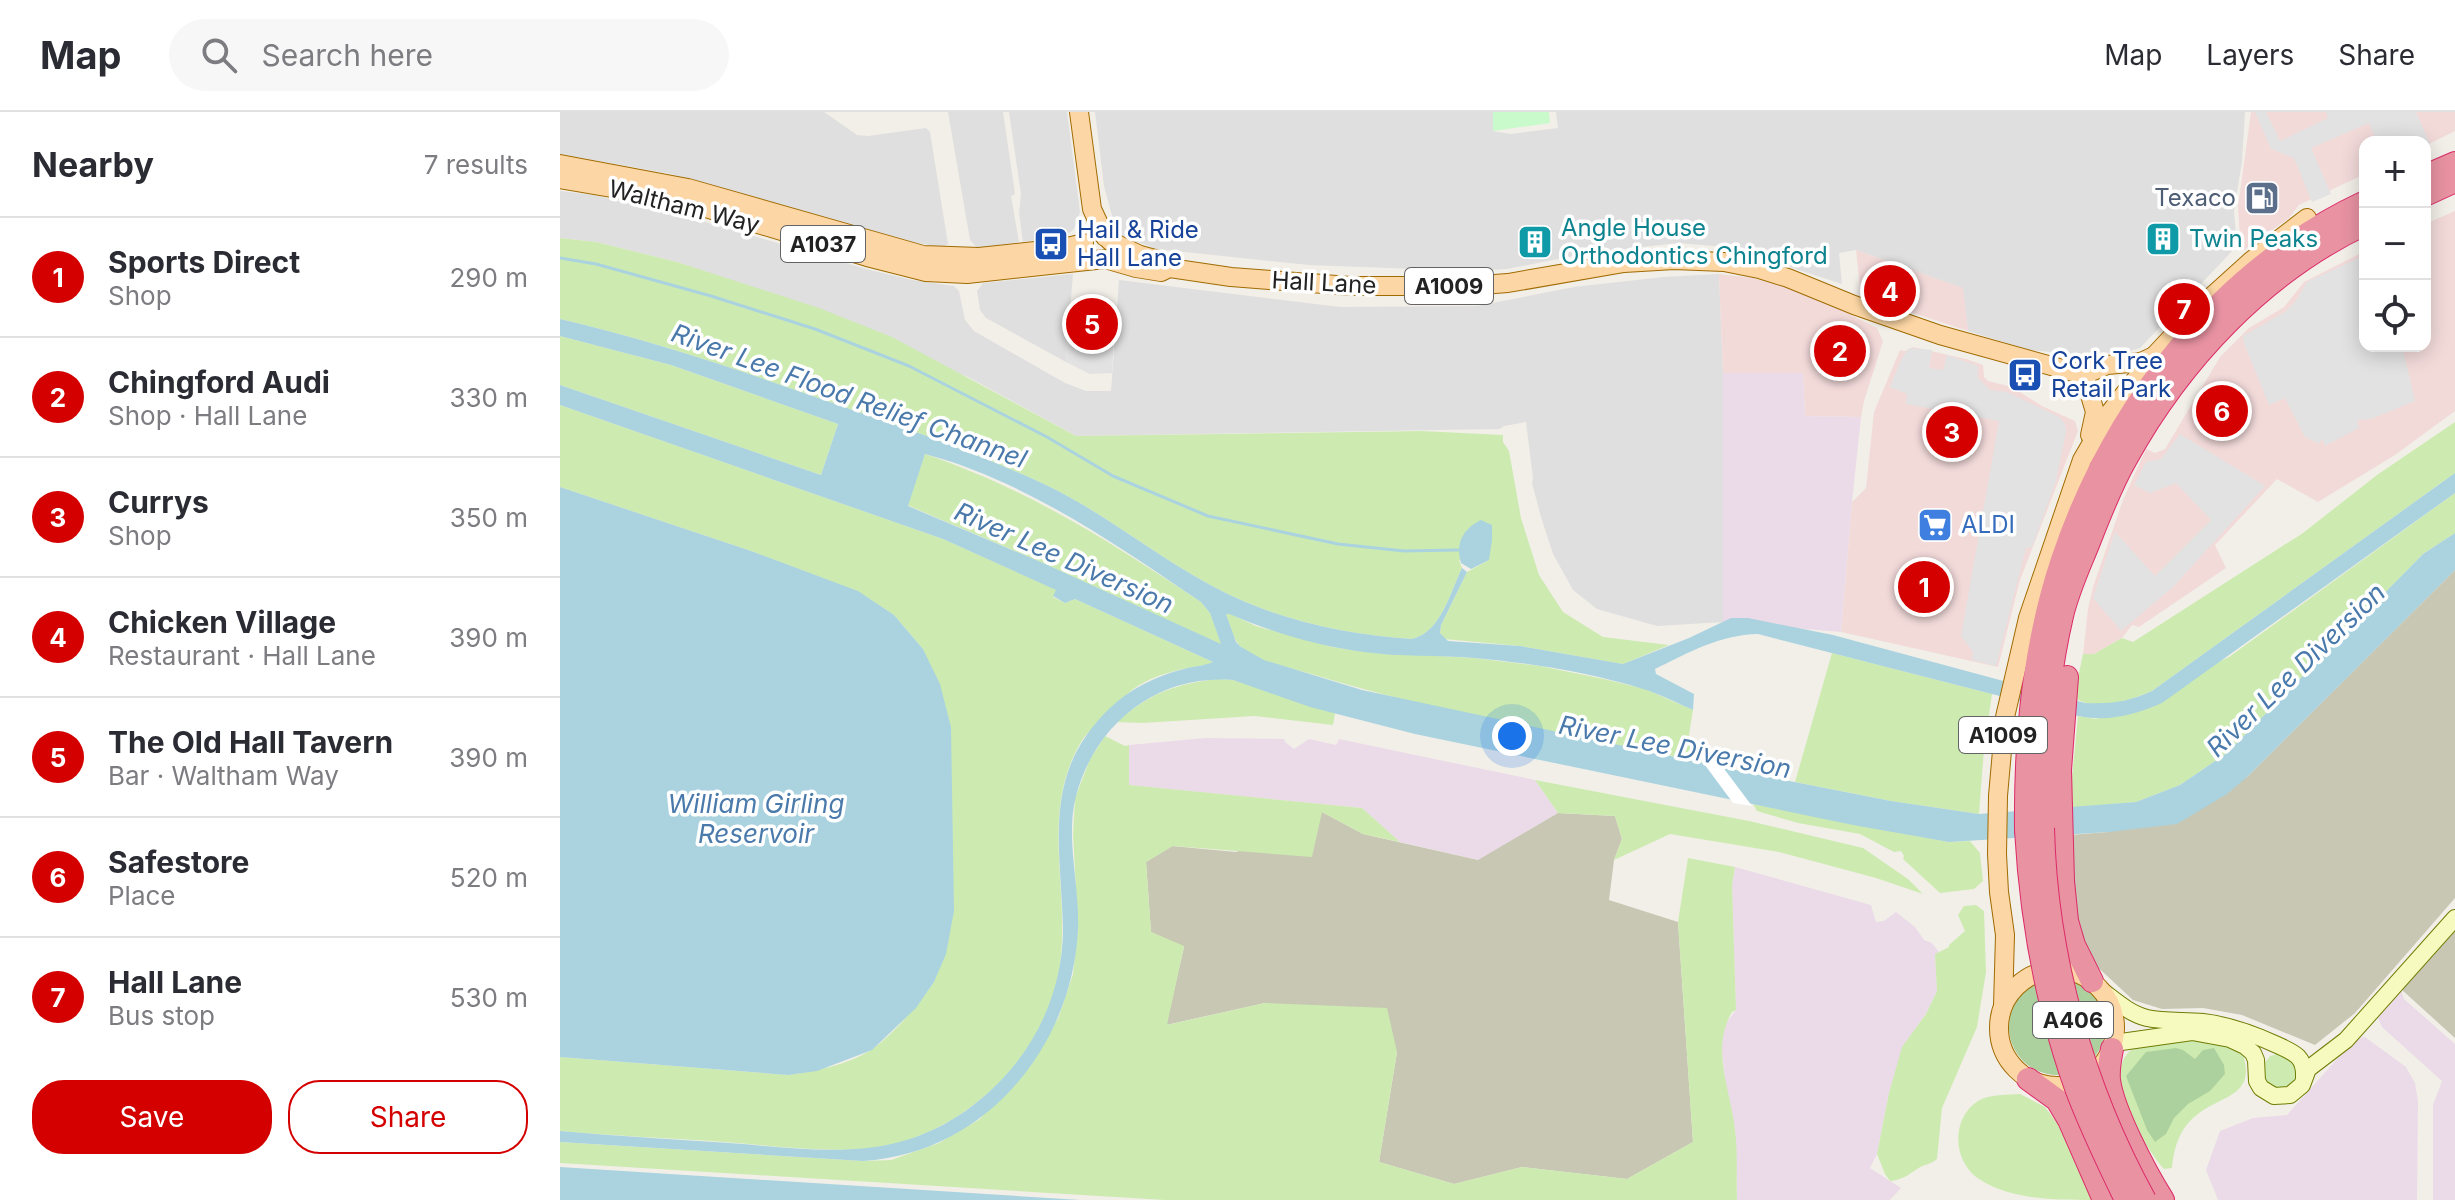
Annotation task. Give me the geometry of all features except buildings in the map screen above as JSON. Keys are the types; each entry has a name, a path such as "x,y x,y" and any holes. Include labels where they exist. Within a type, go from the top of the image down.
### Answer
{"highway":[{"path":"2431,162 2455,151"},
{"path":"2431,173 2455,163"},
{"path":"2431,192 2455,181"},
{"path":"2307,218 2359,193"},
{"name":"A406","path":"2126,1200 2072,1077 2048,994 2028,875 2025,801 2033,694 2053,616 2062,560 2094,481 2131,414 2172,357 2230,294 2261,268 2294,243 2359,205"},
{"name":"A406","path":"2145,1200 2089,1073 2063,983 2048,900 2043,841 2043,767 2054,663 2053,616 2082,561 2124,460 2186,368 2243,308 2273,282 2328,244 2359,227"},
{"name":"A406","path":"2053,616 2066,687 2061,757 2063,881 2067,921 2074,945 2098,987"},
{"path":"2113,1046 2109,1082 2115,1103 2131,1141 2163,1200"},
{"path":"2028,1079 2057,1100 2104,1200"}],"main road":[{"path":"1079,112 1092,209 1086,230 1097,246"},
{"name":"Waltham Way","path":"560,164 643,179 818,235 943,257 979,257 1097,246"},
{"name":"Waltham Way","path":"560,179 676,199 702,200"},
{"path":"2124,398 2154,356 2199,308 2251,261 2307,218"},
{"name":"Hall Lane","path":"1097,246 1136,268 1161,272 1170,268 1306,284 1468,286 1508,283 1624,263 1674,260 1724,262 1788,278 1940,335 2088,374 2103,373 2117,383 2124,398"},
{"path":"2082,460 2108,415 2159,358 2168,343"},
{"name":"A1009","path":"2003,1006 2005,935 1997,854 2005,717 2053,616 2064,510 2094,423 2088,374 2114,364 2141,362 2154,356"},
{"name":"A1009","path":"2064,510 2124,398"},
{"name":"A1009","path":"2005,935 2022,964 2048,970"},
{"path":"2048,970 2069,970 2098,987 2112,1008 2116,1026 2113,1046 2099,1069 2084,1080 2069,1085 2054,1086 2028,1079 2007,1058 2000,1039 2003,1006 2019,983 2048,970"}],"street":[{"path":"2304,1077 2308,1069 2361,1024 2455,918"},
{"path":"2098,987 2137,1015 2233,1027 2302,1057 2327,1055"},
{"path":"2113,1046 2192,1032 2212,1035 2245,1046 2256,1060 2256,1066 2257,1081 2261,1088 2274,1096 2290,1095 2302,1085 2305,1068 2293,1051 2274,1048 2266,1052 2256,1066"}],"shaded area":[{"path":"560,112 824,112 857,135 926,128 930,132 948,244 942,247 898,240 671,174 560,154"},
{"path":"948,112 1003,112 1019,242 977,248 970,240"},
{"path":"1009,112 1067,112 1080,212 1074,229 1065,236 1023,242 1019,213 1021,194"},
{"path":"1095,112 1493,112 1493,131 1511,134 1558,128 1556,112 2245,112 2242,161 2234,211 2237,246 2140,348 2126,352 2073,354 2029,350 1968,331 1962,288 1856,250 1839,253 1842,284 1728,247 1677,243 1583,254 1507,269 1471,271 1309,265 1156,249 1117,234 1104,186"},
{"path":"2251,112 2455,112 2455,131 2431,143 2431,136 2359,136 2359,177 2299,205 2289,218 2244,250 2238,207"},
{"path":"2255,112 2266,112 2280,141 2328,118 2326,112 2416,112 2426,136 2374,136 2369,123 2311,148 2331,194 2312,202 2294,158 2271,149"},
{"path":"560,191 593,195 685,216 870,270 954,286 959,291 965,320 974,331 1065,383 1086,391 1111,391 1119,280 1340,307 1477,306 1574,287 1719,274 1723,373 1723,622 1657,626 1597,609 1573,590 1553,554 1541,517 1532,483 1526,422 1500,429 1076,436 968,377 677,262 596,242 560,238"},
{"path":"2455,211 2455,411 2395,455 2318,502 2277,479 2215,545 2226,568 2139,627 2132,625 2122,638 2094,654 2083,654 2093,587 2123,500 2146,449 2155,453 2165,449 2220,357 2249,328 2284,307 2304,282 2359,254 2359,352 2431,352 2431,221"},
{"path":"1856,250 1963,288 1968,331 1861,296"},
{"path":"2359,258 2359,352 2403,352 2415,401 2371,419 2357,420 2359,428 2325,446 2322,439 2319,444 2305,437 2285,398 2269,405 2243,336 2285,312 2307,282"},
{"path":"1073,274 1066,362 986,318 980,310 977,291 983,283"},
{"path":"1719,274 1753,278 1804,291 1877,328 1883,341 1861,417 1805,416 1803,373 1723,373"},
{"path":"1068,336 1114,337 1112,373 1090,374 1066,362"},
{"name":"Cork Tree Retail Park","path":"1913,347 1983,365 1984,377 1988,381 2012,387 2042,406 2075,421 2078,431 2020,580 1998,667 1841,632 1852,502 1866,488 1874,412 1900,350"},
{"path":"1909,348 1932,350 1929,368 1943,370 1947,355 1978,366 1978,378 1990,390 2007,392 2059,417 2065,424 2056,481 2032,547 2026,548 1996,666 1972,660 1973,652 1961,636 1999,421 1906,404 1907,394 1890,387"},
{"path":"1723,373 1803,373 1805,416 1861,417 1841,632 1723,622"},
{"path":"2180,434 2265,486 2173,587 2121,631 2093,598 2115,532 2155,576 2211,520 2176,483 2150,493 2134,485 2146,462 2161,459"},
{"path":"2455,570 2455,898 2355,1013 2315,1045 2242,1015 2203,1008 2162,1009 2133,1000 2091,961 2077,929 2069,835 2109,832 2247,777"},
{"path":"1206,738 1284,739 1294,749 1309,739 1336,745 1339,739 1535,780 1558,813 1479,860 1400,842 1362,808 1128,785 1129,745"},
{"path":"1322,812 1363,834 1478,860 1558,813 1615,816 1622,839 1614,860 1609,900 1678,922 1693,1142 1627,1179 1522,1167 1454,1184 1379,1162 1397,1052 1265,1003 1166,1025 1184,947 1151,932 1146,862 1172,846 1236,852"},
{"path":"1735,867 1871,905 1876,922 1884,921 1896,912 1939,952 1935,955 1937,991 1904,1046 1889,1093 1877,1154 1870,1168 1901,1188 1890,1200 1737,1200 1735,1128 1721,1047 1725,1024 1736,1010 1732,885"},
{"path":"2455,930 2455,1038 2401,989"},
{"path":"2401,989 2404,999 2455,1044 2455,1200 2433,1200 2433,1105 2442,1081 2382,1027 2377,1016"},
{"path":"2365,1037 2406,1067 2415,1083 2418,1101 2417,1200 2218,1200 2206,1170 2220,1131 2253,1118 2287,1115 2355,1039"}],"green space":[{"path":"1493,112 1549,112 1550,123 1493,131"},
{"path":"560,238 596,242 677,262 819,308 892,337 1076,436 1422,431 1503,435 1503,442 1509,451 1521,518 1539,575 1563,612 1603,637 1669,645 1623,664 1520,646 1444,639 1440,633 1441,625 1467,572 1489,560 1459,560 1462,568 1443,610 1430,628 1412,639 1335,629 1285,617 1214,587 1069,497 994,462 728,367 560,319"},
{"path":"560,336 671,365 838,424 821,475 560,385"},
{"path":"560,405 943,539 1057,590 1053,597 1065,603 1075,599 1213,662 1170,672 1141,684 1125,696 1081,742 1069,768 1059,820 1062,929 1055,987 1029,1045 1010,1071 962,1114 905,1141 838,1150 560,1131 560,1057 788,1075 809,1072 842,1063 871,1050 905,1019 934,982 923,649 894,615 857,591 751,551 560,487"},
{"path":"2455,422 2455,473 2152,691 2101,705 2082,702 2074,697 2083,654 2094,654 2122,638 2133,642 2303,533 2377,475"},
{"path":"925,454 1034,501 1134,558 1201,602 1210,613 1222,645 907,505"},
{"path":"2455,493 2455,533 2423,554 2227,753 2180,785 2136,802 2069,808 2078,716 2096,719 2229,657"},
{"path":"1228,613 1256,626 1332,647 1540,666 1645,689 1693,710 1688,741 1701,762 1458,712 1276,664 1241,647 1232,632"},
{"path":"1832,653 1992,694 1979,814 1795,782"},
{"path":"1219,679 1233,680 1335,713 1333,725 1254,716 1116,722 1164,692"},
{"path":"1105,736 1129,745 1129,785 1362,808 1400,842 1363,834 1322,812 1312,857 1173,846 1146,862 1151,932 1184,946 1167,1025 1265,1003 1387,1008 1397,1052 1379,1162 1454,1184 1522,1167 1627,1179 1693,1142 1678,922 1688,858 1735,867 1732,885 1736,1010 1726,1026 1722,1055 1736,1139 1737,1200 1165,1200 560,1163 560,1142 863,1161 891,1160 939,1143 980,1119 1058,1019 1073,974 1078,929 1073,834 1075,798 1090,759"},
{"path":"1535,780 1749,821 1863,848 1908,879 1923,894 1779,852 1670,834 1614,860 1622,839 1615,816 1558,813"},
{"path":"1753,804 1949,842 1970,841 1980,853 1983,881 1974,889 1940,893 1903,859 1901,851 1894,852 1860,834 1798,823 1757,811"},
{"path":"1976,905 1984,911 1986,972 1977,1027 1942,1108 1937,1159 1905,1177 1890,1181 1877,1154 1902,1047 1926,1014 1937,991 1935,954 1949,947 1965,931 1958,915 1964,906"},
{"path":"2057,979 2076,982 2091,993 2102,1008 2105,1027 2102,1046 2091,1061 2076,1072 2057,1075 2038,1072 2023,1061 2012,1046 2009,1027 2012,1008 2023,993 2038,982"},
{"path":"2161,1040 2203,1041 2232,1047 2242,1052 2246,1067 2245,1078 2235,1092 2198,1114 2182,1131 2172,1168 2164,1169 2130,1114 2120,1081 2121,1066 2130,1051"},
{"path":"2176,1048 2195,1059 2203,1050 2214,1048 2224,1065 2225,1074 2210,1091 2188,1104 2174,1118 2166,1134 2155,1142 2147,1130 2126,1076 2146,1052"},
{"path":"2281,1053 2296,1060 2298,1080 2281,1091 2264,1081 2263,1065 2270,1056"},
{"path":"2020,1094 2045,1107 2066,1135 2092,1200 2019,1195 1992,1186 1970,1172 1958,1140 1963,1118 1978,1101 1999,1095"}],"water":[{"path":"560,319 628,336 761,378 966,451 1069,497 1237,599 1310,624 1412,639 1422,635 1437,620 1462,568 1467,572 1441,625 1440,633 1448,641 1520,646 1623,664 1731,618 1748,618 1833,635 2085,703 2119,702 2152,691 2455,473 2455,493 2162,703 2111,718 2078,716 1758,634 1718,641 1655,669 1656,674 1694,694 1693,710 1649,691 1580,673 1495,660 1391,655 1329,646 1295,638 1226,614 1236,642 1264,660 1362,690 1764,776 1891,801 1979,814 2136,802 2180,785 2227,753 2423,554 2455,533 2455,570 2227,794 2177,824 2109,832 1949,842 1415,734 1310,707 1233,680 1205,680 1179,685 1155,695 1114,726 1085,770 1073,812 1072,846 1078,930 1072,974 1059,1015 1039,1053 1014,1087 983,1116 947,1139 907,1154 863,1161 560,1142 560,1131 794,1148 860,1149 920,1135 966,1111 1016,1063 1036,1033 1051,1000 1060,965 1063,929 1060,811 1073,758 1088,733 1126,694 1164,675 1213,662 1075,599 1065,603 1053,596 1056,590 943,539 560,405 560,385 821,475 838,424 671,365 560,336","holes":["925,454 999,480 1069,516 1201,602 1210,613 1221,644 908,506"]},
{"name":"William Girling Reservoir","path":"560,487 751,551 858,591 894,615 923,649 940,684 951,727 954,911 946,954 934,982 916,1008 872,1050 817,1071 788,1075 560,1057"},
{"path":"1481,520 1492,525 1489,560 1471,569 1461,563 1460,543 1465,532"},
{"path":"560,1167 1080,1200 560,1200"}],"pier":[{"path":"1702,761 1719,762 1752,806 1733,803"}],"waterway":[{"path":"560,258 596,264 711,296 815,329 909,366 1047,437 1113,476 1208,516 1338,544 1404,551 1458,550"}],"place":[{"name":"Texaco","path":"2262,198"},
{"name":"Twin Peaks","path":"2163,239"},
{"name":"Angle House Orthodontics Chingford","path":"1535,242"},
{"name":"Hail & Ride Hall Lane","path":"1051,244"},
{"name":"Chicken Village","path":"1890,291"},
{"name":"Hall Lane","path":"2184,309"},
{"name":"The Old Hall Tavern","path":"1092,324"},
{"name":"Chingford Audi","path":"1840,351"},
{"name":"Cork Tree Retail Park","path":"2025,375"},
{"name":"Safestore","path":"2222,411"},
{"name":"Currys","path":"1952,432"},
{"name":"ALDI","path":"1935,525"},
{"name":"Sports Direct","path":"1924,587"}],"water label":[{"name":"River Lee Flood Relief Channel","path":"849,396"},
{"name":"River Lee Diversion","path":"1064,558"},
{"name":"River Lee Diversion","path":"2296,670"},
{"name":"River Lee Diversion","path":"1675,747"}]}
